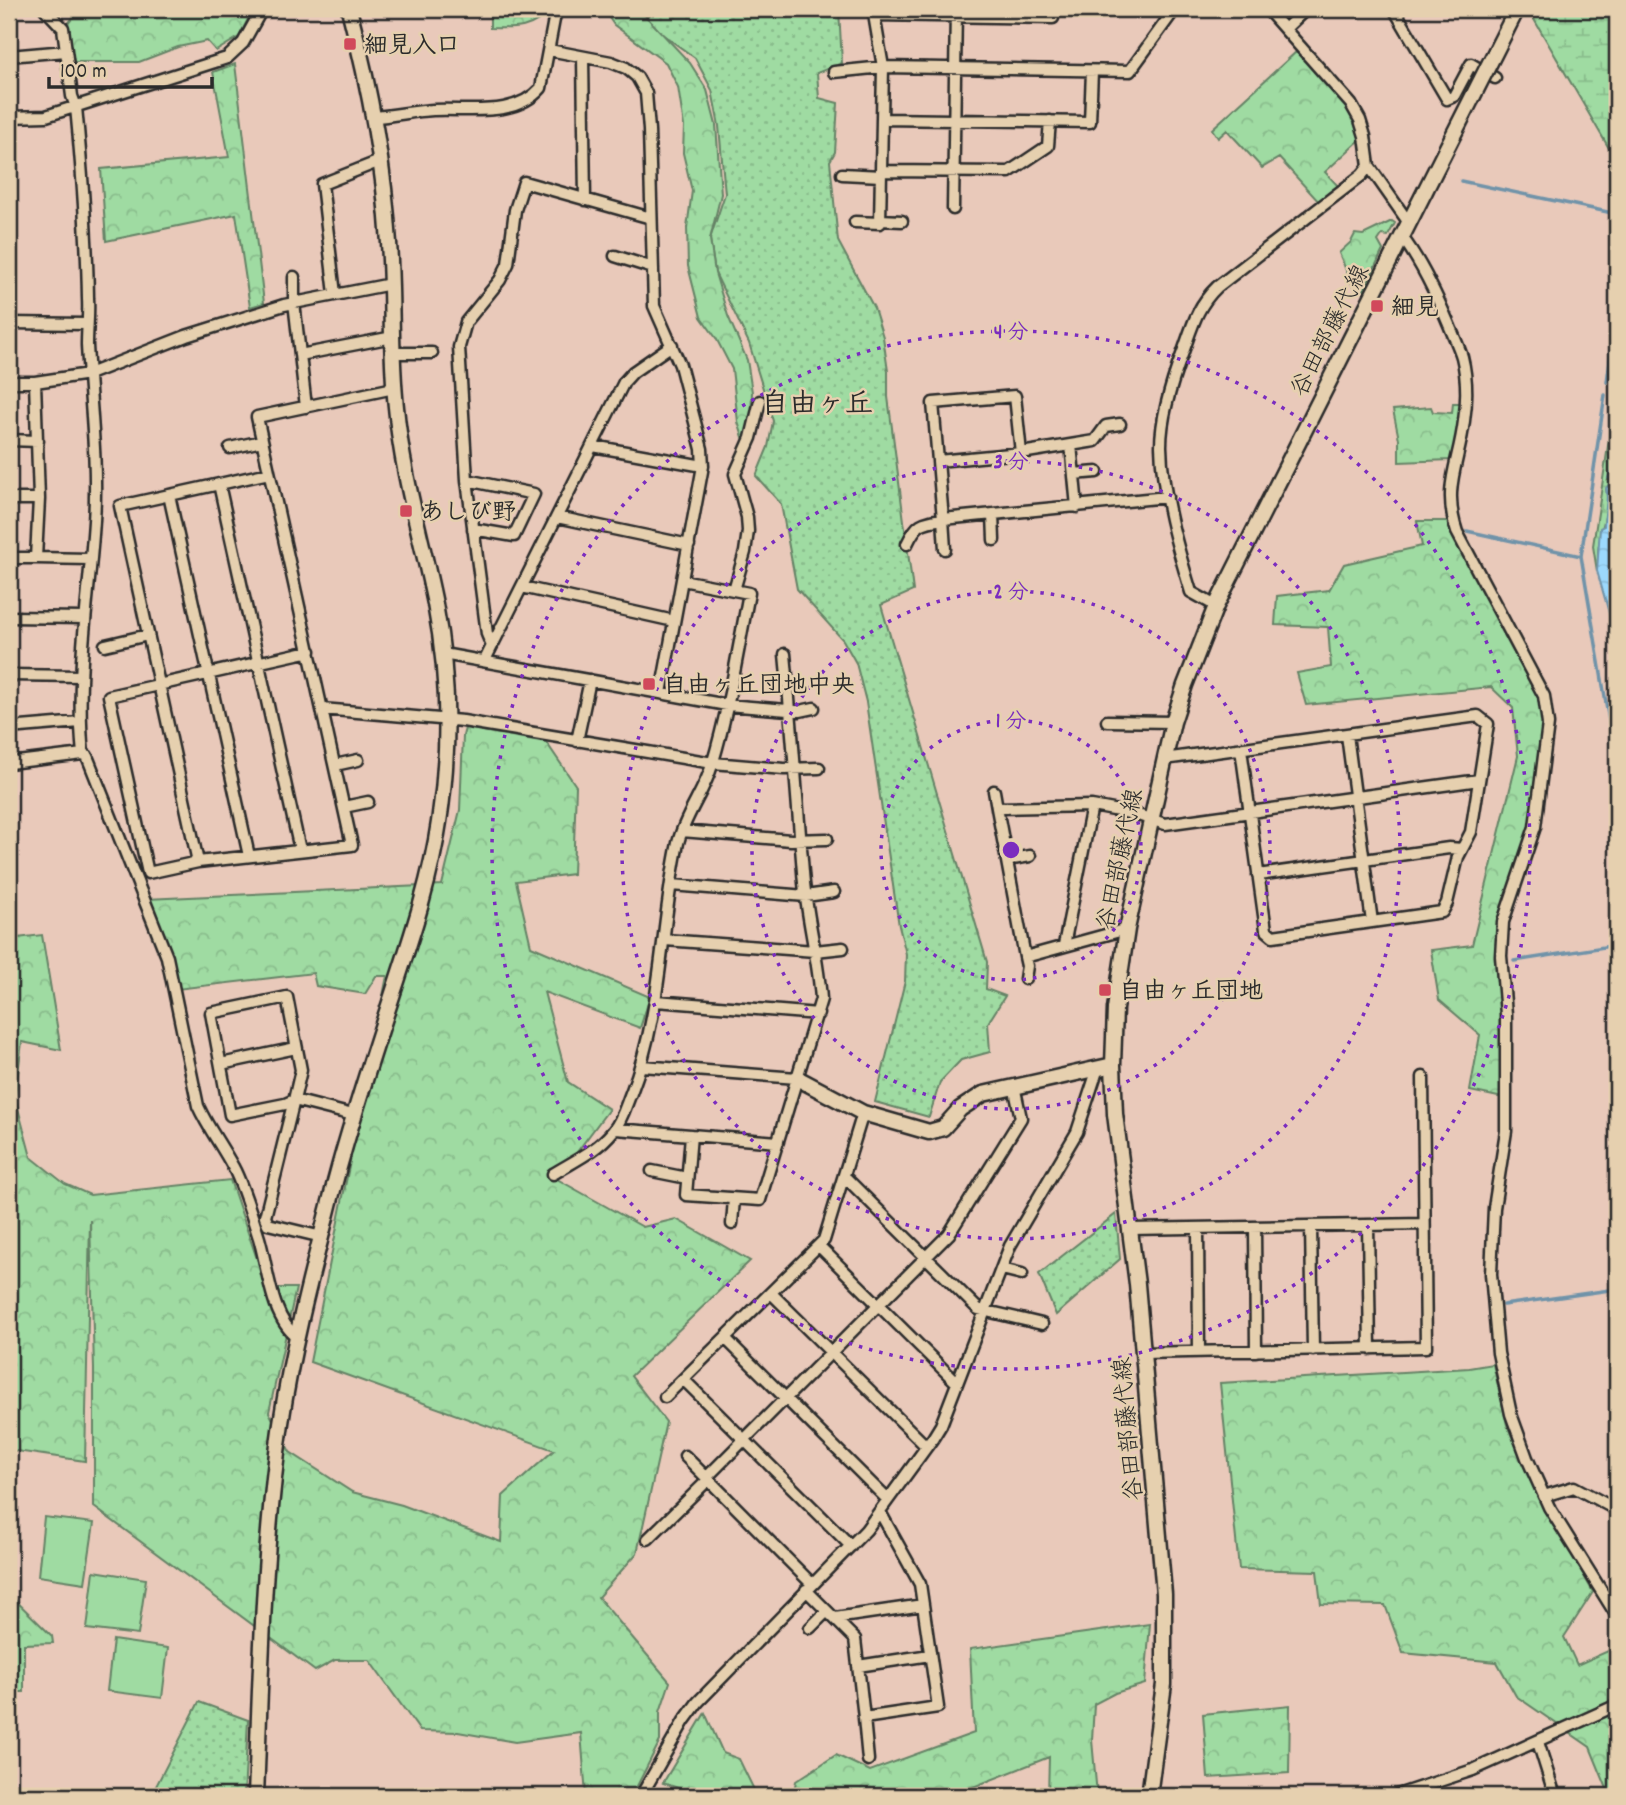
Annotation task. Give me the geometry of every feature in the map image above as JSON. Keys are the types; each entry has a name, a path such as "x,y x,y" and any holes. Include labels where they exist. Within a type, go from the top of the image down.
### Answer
{"street":[{"path":"45,9 63,28 72,96 76,107 89,301 86,324 94,520 81,676 80,722 83,754"},
{"path":"9,117 46,116 227,58 243,43 262,9"},
{"path":"256,1796 268,1533 281,1422 297,1337 353,1115 414,928 430,870 439,822 447,720 443,654 436,608 405,468 394,388 391,284 380,160 374,117 349,9"},
{"path":"374,117 431,110 505,108 521,103 541,88 556,9"},
{"path":"855,222 880,223 883,67 874,12 956,12 1053,18 1053,9"},
{"path":"834,72 883,67 1130,71 1175,9"},
{"path":"1267,9 1351,104 1365,136 1369,166 1409,223"},
{"path":"1286,28 1306,9"},
{"path":"1394,9 1447,99 1454,96 1471,64 1495,78"},
{"name":"谷田部藤代線","path":"1149,1796 1161,1717 1164,1594 1130,1230 1105,1067 1127,929 1173,722 1216,606 1517,9"},
{"path":"953,209 956,12"},
{"path":"549,50 611,62 626,68 642,84 646,93 654,306 672,345 702,450 703,466 661,693"},
{"path":"9,56 65,51"},
{"path":"583,57 585,200"},
{"path":"882,119 1090,122 1092,71"},
{"path":"842,174 1009,172 1048,146 1050,121"},
{"path":"335,294 321,184 380,160"},
{"path":"1216,606 1191,593 1167,497 1161,446 1166,410 1177,368 1203,301 1217,287 1354,182 1369,166"},
{"path":"492,646 487,634 467,480 459,372 460,338 466,322 500,280 508,264 515,210 524,182 651,218"},
{"path":"880,220 902,221"},
{"path":"1402,237 1420,265 1462,357 1467,403 1451,480 1452,517 1457,532 1544,696 1548,711 1535,827 1503,922 1501,956 1506,1026 1506,1131 1494,1209 1491,1274 1498,1353 1511,1413 1544,1496 1577,1555 1617,1616"},
{"path":"615,256 653,268"},
{"path":"294,277 294,302 306,407"},
{"path":"9,382 36,382 89,374 186,335 294,302 391,284"},
{"path":"9,323 86,324"},
{"path":"300,355 393,337"},
{"path":"485,660 628,376 672,345"},
{"path":"394,353 432,353"},
{"path":"36,382 39,499 36,558"},
{"path":"310,652 109,696 148,873 198,862 352,845 310,652 257,417 394,388"},
{"path":"946,549 933,403 1016,396 1021,453"},
{"path":"734,590 748,531 747,517 735,474 751,438 761,401"},
{"path":"938,461 1021,453 1095,441 1106,426 1121,424"},
{"path":"9,440 37,441"},
{"path":"230,448 262,441"},
{"path":"1071,445 1077,507"},
{"path":"593,446 703,466"},
{"path":"198,862 120,506 269,472"},
{"path":"1074,474 1097,472"},
{"path":"467,480 534,494 514,536 473,529"},
{"path":"219,484 300,850"},
{"path":"169,495 249,856"},
{"path":"907,544 922,522 1167,497"},
{"path":"9,499 39,499"},
{"path":"993,514 994,540"},
{"path":"557,517 689,545"},
{"path":"9,558 90,559"},
{"path":"552,1174 590,1153 616,1129 642,1066 656,1001 658,971 665,940 678,842 713,763 727,705 749,593 682,580"},
{"path":"522,587 674,621"},
{"path":"9,617 84,618"},
{"path":"105,645 148,635"},
{"path":"443,654 727,705 790,710 814,708"},
{"path":"691,1135 686,1195 760,1200 821,999 803,874 785,654"},
{"path":"9,675 81,676"},
{"path":"577,740 590,680"},
{"path":"322,709 447,720 713,763 794,770 819,768"},
{"path":"1164,759 1478,716 1488,724 1471,832 1458,857 1447,903 1442,912 1273,936 1266,930 1241,749"},
{"path":"1107,721 1173,722"},
{"path":"9,728 80,722"},
{"path":"1347,735 1372,922"},
{"path":"9,763 88,755 167,957 198,1106 208,1128 235,1169 259,1238 279,1310 287,1330 297,1337"},
{"path":"335,765 358,760"},
{"path":"998,808 1092,806 1165,824 1479,780"},
{"path":"994,791 1027,966 1025,979"},
{"path":"344,807 368,802"},
{"path":"1064,945 1092,806"},
{"path":"682,831 802,840 827,839"},
{"path":"1258,875 1449,848 1462,849"},
{"path":"1007,860 1030,856"},
{"path":"672,885 806,896 834,892"},
{"path":"1025,957 1127,929"},
{"path":"665,940 815,951 843,948"},
{"path":"322,1237 268,1224 265,1217 294,1100 300,1070 286,997 211,1013 230,1115 294,1100 353,1115"},
{"path":"656,1001 818,1014"},
{"path":"221,1064 296,1048"},
{"path":"642,1066 797,1078 863,1113 935,1131 946,1126 960,1109 983,1094 1105,1067"},
{"path":"641,1796 684,1721 698,1702 851,1546 880,1511 941,1425 1010,1246 1077,1132 1105,1067"},
{"path":"1143,1353 1426,1347 1423,1077"},
{"path":"648,1539 949,1234 1021,1118 1014,1086"},
{"path":"665,1397 824,1240 863,1113"},
{"path":"616,1129 778,1142"},
{"path":"652,1171 687,1178"},
{"path":"844,1176 978,1309 1042,1324"},
{"path":"732,1224 734,1199"},
{"path":"1130,1230 1424,1224"},
{"path":"1368,1225 1370,1349"},
{"path":"1311,1226 1313,1350"},
{"path":"1255,1227 1256,1351"},
{"path":"1198,1228 1199,1352"},
{"path":"819,1246 957,1383"},
{"path":"1002,1269 1022,1274"},
{"path":"771,1293 926,1446"},
{"path":"725,1338 888,1500"},
{"path":"684,1380 851,1546"},
{"path":"685,1456 855,1639 868,1760"},
{"path":"1544,1496 1574,1487 1617,1510"},
{"path":"864,1718 938,1707 920,1584 880,1511"},
{"path":"810,1628 831,1614 923,1605"},
{"path":"858,1666 930,1655"},
{"path":"1394,1796 1473,1770 1617,1705"},
{"path":"1538,1742 1555,1796"}],"green space":[{"path":"80,9 253,9 239,37 216,51 207,41 178,47 139,62 72,62 66,26"},
{"path":"490,9 550,9 530,25 490,28"},
{"path":"603,9 639,9 690,63 707,90 716,125 721,194 710,239 715,273 728,316 747,360 752,392 751,426 746,446 738,422 732,369 716,338 701,317 688,266 687,228 692,191 683,153 684,126 678,87 666,63 614,25"},
{"path":"662,9 839,10 842,63 817,73 819,98 838,103 835,152 830,161 838,241 874,308 883,337 913,591 881,605 987,962 986,989 1005,996 988,1023 990,1052 961,1060 940,1082 929,1117 875,1102 905,981 906,954 899,926 866,702 856,663 843,640 797,589 781,504 756,476 768,447 773,421 749,343 715,273 710,239 725,194 719,126 712,90 695,58 662,34 646,17"},
{"path":"1528,9 1601,9 1608,17 1617,16 1617,162"},
{"path":"1296,52 1342,101 1361,139 1325,172 1339,187 1319,202 1279,158 1262,168 1227,130 1218,138 1212,129"},
{"path":"235,64 264,303 250,307 236,214 106,241 101,169 229,157 213,72"},
{"path":"1392,221 1395,223 1388,236 1382,235 1378,241 1383,250 1364,290 1352,285 1339,253 1355,234 1363,235"},
{"path":"1617,386 1615,469 1608,480 1613,481 1606,489 1607,505 1597,571 1593,546"},
{"path":"1453,403 1462,403 1451,460 1399,462 1399,439 1393,410 1431,407 1433,412 1452,413"},
{"path":"1417,521 1449,521 1537,689 1545,717 1530,828 1499,919 1503,1098 1470,1091 1480,1035 1439,1000 1431,950 1472,945 1518,756 1513,708 1491,687 1306,705 1297,673 1331,667 1328,627 1275,625 1277,596 1329,590 1344,564 1422,546"},
{"path":"465,728 546,742 576,786 573,874 516,881 531,946 650,997 640,1028 544,992 568,1082 609,1109 557,1179 643,1227 676,1219 750,1261 631,1376 666,1422 637,1553 598,1597 670,1682 660,1712 660,1741 634,1792 629,1796 586,1796 581,1733 515,1742 458,1732 420,1731 369,1660 335,1660 315,1671 94,1507 90,1220 85,1461 9,1450 9,939 42,935 61,1050 22,1042 15,1097 31,1157 65,1184 90,1195 230,1180 267,1288 296,1288 269,1412 290,1452 352,1492 402,1505 501,1542 503,1496 554,1450 310,1362 387,976 376,976 365,994 316,986 313,973 177,989 176,972 147,899 442,885 460,810"},
{"path":"1116,1214 1120,1259 1056,1315 1039,1274"},
{"path":"1493,1364 1507,1425 1530,1480 1593,1592 1564,1637 1577,1665 1617,1647 1617,1796 1610,1796 1590,1747 1516,1696 1497,1662 1403,1653 1385,1605 1321,1604 1317,1571 1239,1569 1220,1383 1469,1368"},
{"path":"44,1517 94,1523 85,1583 38,1576"},
{"path":"94,1571 146,1579 138,1635 87,1629"},
{"path":"9,1594 52,1636 53,1643 24,1644 24,1692 9,1692"},
{"path":"1150,1624 1145,1684 1115,1693 1094,1704 1092,1740 1097,1795 1048,1796 1049,1757 968,1789 958,1796 793,1796 796,1781 836,1755 870,1771 974,1733 970,1649"},
{"path":"113,1640 168,1648 162,1698 107,1691"},
{"path":"199,1702 248,1720 244,1796 151,1796"},
{"path":"1290,1705 1289,1773 1208,1778 1203,1714"},
{"path":"705,1713 723,1753 739,1759 757,1796 702,1796 663,1783"}],"water":[{"path":"1617,450 1617,641 1597,571 1600,528 1604,526 1607,502 1606,488 1613,481 1608,478 1615,468"}],"waterway":[{"path":"1461,181 1617,214"},
{"path":"1607,382 1617,310"},
{"path":"1605,395 1581,556 1617,768"},
{"path":"1467,531 1581,556"},
{"path":"1514,961 1617,945"},
{"path":"1503,1305 1617,1289"},
{"path":"1576,1495 1596,1504"},
{"path":"1606,1509 1617,1516"}],"place":[{"name":"細見入口","path":"350,44"},
{"name":"細見","path":"1377,306"},
{"name":"あしび野","path":"406,511"},
{"name":"自由ヶ丘団地中央","path":"649,684"},
{"name":"自由ヶ丘団地","path":"1105,990"}],"district":[{"name":"自由ヶ丘","path":"817,402"}]}
